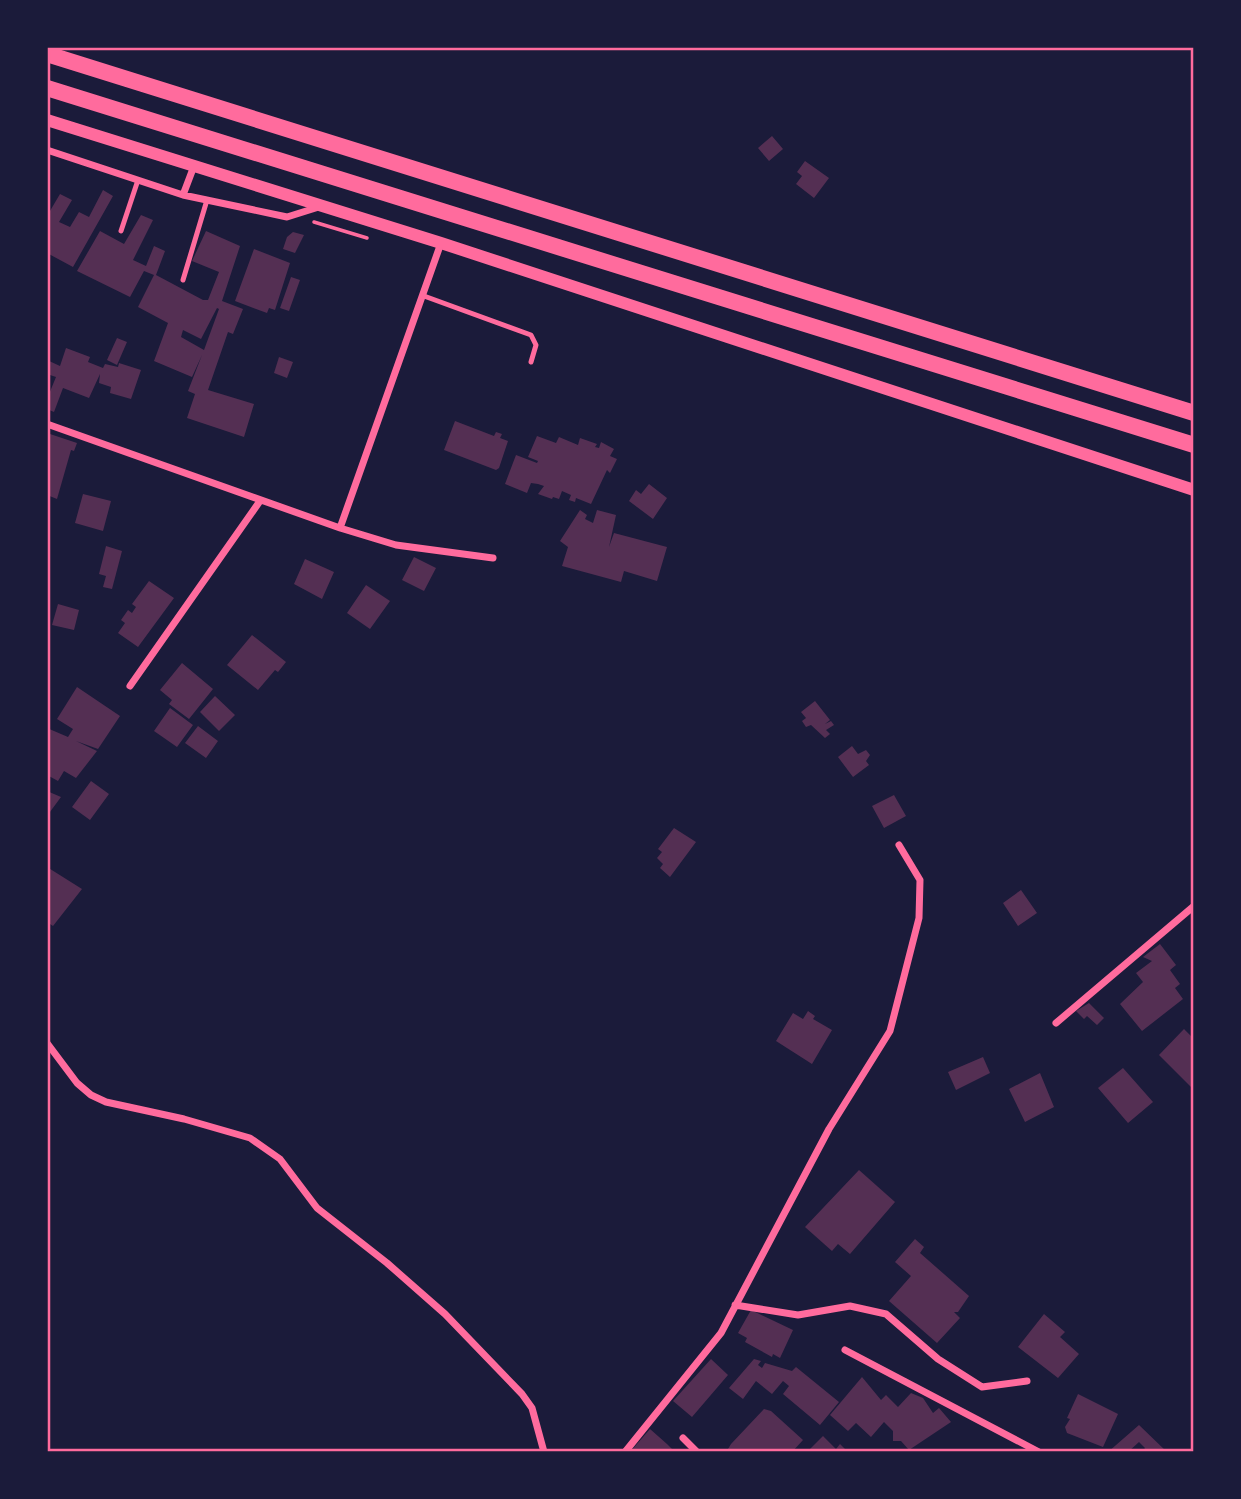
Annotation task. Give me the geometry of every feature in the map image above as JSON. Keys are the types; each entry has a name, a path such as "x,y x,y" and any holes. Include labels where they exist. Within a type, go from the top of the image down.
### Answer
{"main road":[{"path":"47,54 1194,413"},
{"path":"47,88 1194,445"}],"street":[{"path":"47,120 441,243 1194,490"},
{"path":"47,150 183,194 287,217 322,206"},
{"path":"183,194 194,166"},
{"path":"340,528 441,243"},
{"path":"47,424 260,501 396,545 492,558"},
{"path":"130,686 260,501"},
{"path":"625,1452 721,1333 829,1129 890,1031 919,918 920,880 899,845"},
{"path":"1056,1023 1194,906"},
{"path":"47,1043 77,1083 91,1095 106,1102 184,1119 250,1138 280,1159 317,1208 387,1263 445,1314 522,1394 532,1408 544,1452"},
{"path":"735,1305 797,1315 850,1306 886,1314 938,1359 982,1387 1027,1381"},
{"path":"845,1350 1039,1452"},
{"path":"682,1438 698,1452"}],"lane":[{"path":"121,231 138,180"},
{"path":"183,280 207,200"},
{"path":"424,296 531,335 536,345 531,362"}],"building":[{"path":"772,136 783,149 769,161 758,148"},
{"path":"805,161 829,178 814,198 796,184 802,176 797,172"},
{"path":"103,190 113,196 73,267 47,253 47,216 60,194 72,200 59,222 70,227 79,212 89,217"},
{"path":"141,215 153,220 133,260 146,266 154,246 165,251 156,275 203,300 208,300 219,272 192,261 206,231 240,246 222,301 243,309 233,334 228,332 208,390 254,404 244,437 187,418 195,394 188,391 202,355 192,377 154,361 168,323 138,307 154,275 144,271 130,297 77,271 100,231 124,244","holes":["217,308 219,309 204,350 181,337 183,330 201,339"]},
{"path":"293,232 304,235 295,253 283,249 287,237"},
{"path":"254,249 290,263 275,310 269,308 267,313 235,301"},
{"path":"291,277 300,280 289,311 280,308"},
{"path":"117,338 127,342 117,365 107,360"},
{"path":"66,348 90,357 88,362 103,368 105,364 118,367 119,363 141,370 131,399 110,393 111,387 99,383 100,374 89,398 63,388 54,412 47,409 47,399 56,377 47,374 47,360 60,366"},
{"path":"279,357 293,362 287,378 274,373"},
{"path":"455,421 494,436 496,432 502,434 500,438 508,441 499,468 496,470 444,450"},
{"path":"47,433 77,443 74,451 71,450 57,499 47,495"},
{"path":"537,436 556,443 559,437 578,445 580,438 597,444 595,447 599,448 601,442 614,449 610,456 617,459 610,473 607,470 591,504 576,498 575,502 569,500 571,495 562,491 559,499 538,494 544,486 538,484 531,483 527,493 505,484 516,455 537,463 538,461 528,457"},
{"path":"649,484 667,498 653,519 629,501 636,490 641,494"},
{"path":"83,494 111,501 103,531 75,523"},
{"path":"580,510 587,515 585,519 593,523 597,510 616,515 609,547 614,533 667,547 657,581 624,571 621,582 562,566 568,547 560,541"},
{"path":"106,546 122,551 112,589 103,587 106,576 99,574"},
{"path":"414,557 436,568 424,591 402,580"},
{"path":"305,559 334,572 322,599 294,584"},
{"path":"149,581 174,598 138,647 118,633 125,623 121,620 128,610 132,613 136,607 132,604"},
{"path":"366,585 390,601 370,629 347,613"},
{"path":"58,604 79,610 74,630 52,625"},
{"path":"252,635 286,662 278,672 275,670 258,690 227,665"},
{"path":"182,663 213,689 189,719 169,704 172,700 160,690"},
{"path":"77,687 120,716 98,749 76,741 97,751 76,778 64,771 58,781 47,775 50,759 47,757 47,728 68,737 73,729 57,719"},
{"path":"215,696 235,715 219,731 200,712"},
{"path":"815,701 830,720 825,724 831,721 834,725 826,730 830,734 825,738 811,725 806,727 802,721 806,718 801,712"},
{"path":"170,708 193,725 177,747 154,731"},
{"path":"198,726 218,741 206,758 185,743"},
{"path":"852,746 858,754 866,750 870,755 866,761 869,765 853,777 838,757"},
{"path":"91,781 109,794 90,820 72,807"},
{"path":"47,791 61,797 47,816"},
{"path":"894,795 906,816 884,828 872,806"},
{"path":"674,828 696,842 670,877 660,868 663,864 657,858 662,852 658,849"},
{"path":"47,867 82,889 53,926 47,922"},
{"path":"1021,890 1037,913 1018,926 1003,903"},
{"path":"1160,944 1176,965 1170,970 1180,984 1175,988 1183,999 1142,1031 1120,1004 1143,982 1136,973 1152,961 1143,957"},
{"path":"1089,1003 1104,1018 1097,1025 1087,1016 1084,1019 1076,1011"},
{"path":"808,1011 815,1016 813,1019 832,1030 812,1064 776,1041 793,1013 803,1019"},
{"path":"1184,1029 1194,1039 1191,1087 1159,1055"},
{"path":"983,1057 990,1073 956,1090 948,1072"},
{"path":"1123,1068 1153,1102 1128,1123 1098,1088"},
{"path":"1040,1073 1054,1107 1025,1122 1009,1089"},
{"path":"859,1170 895,1202 850,1254 838,1244 832,1251 805,1227"},
{"path":"915,1239 924,1247 920,1253 969,1296 958,1312 954,1312 960,1318 937,1343 889,1301 911,1276 895,1262"},
{"path":"751,1310 793,1330 780,1358 773,1354 772,1357 745,1342 747,1338 738,1333"},
{"path":"1044,1314 1065,1332 1060,1337 1079,1354 1058,1378 1018,1347"},
{"path":"711,1359 728,1375 692,1417 673,1401"},
{"path":"754,1359 761,1361 758,1365 762,1368 765,1363 792,1371 796,1367 839,1402 820,1425 783,1394 789,1386 783,1381 772,1394 756,1381 743,1399 729,1388"},
{"path":"862,1377 881,1400 886,1395 898,1407 911,1393 923,1398 933,1413 939,1408 951,1422 909,1450 901,1441 893,1441 893,1431 884,1422 871,1437 856,1423 848,1431 830,1415"},
{"path":"1078,1394 1118,1414 1103,1447 1067,1433 1065,1427 1070,1419 1067,1418"},
{"path":"764,1409 771,1411 803,1440 792,1452 731,1452 728,1449 731,1444"},
{"path":"1139,1425 1167,1452 1142,1452 1145,1448 1139,1442 1128,1452 1108,1452"},
{"path":"650,1429 667,1444 675,1452 630,1452"},
{"path":"823,1436 836,1449 840,1444 848,1452 807,1452"}]}
